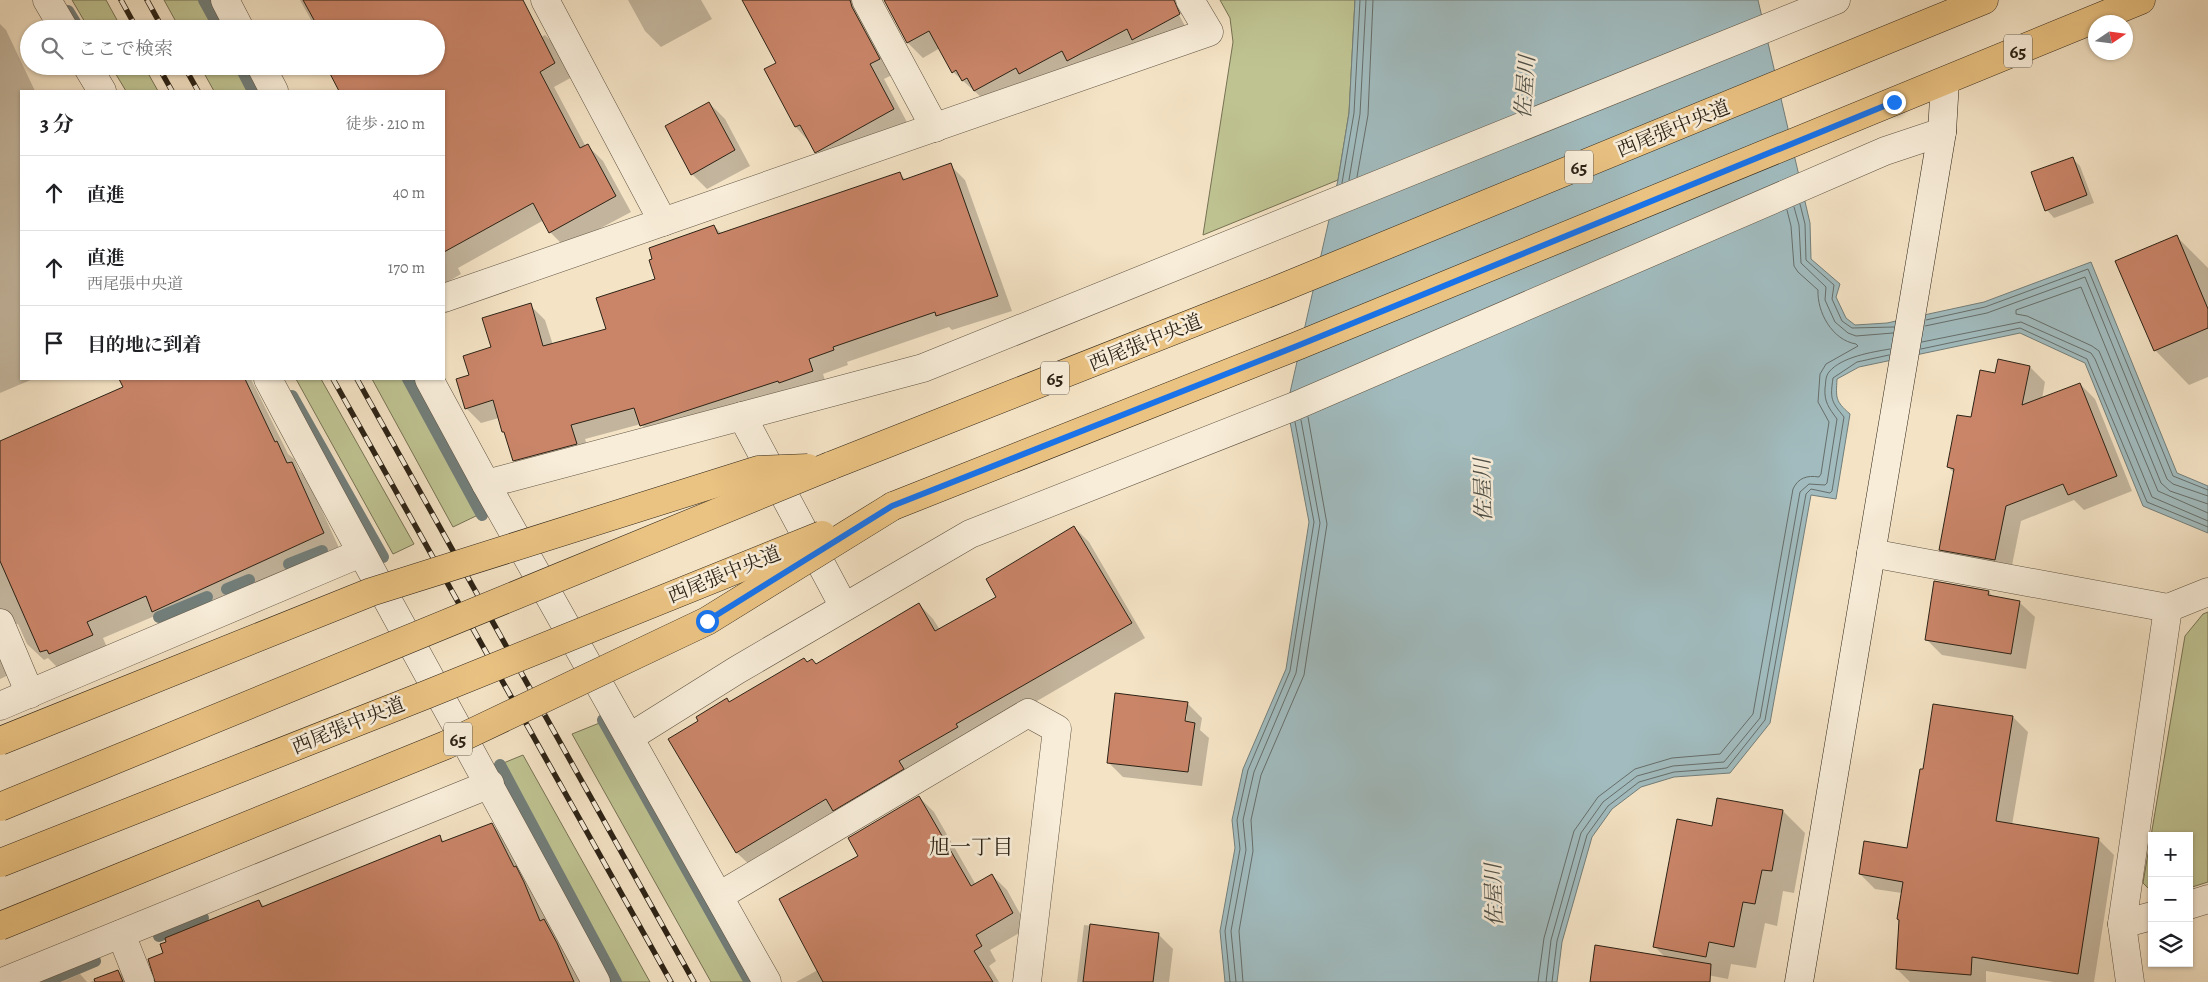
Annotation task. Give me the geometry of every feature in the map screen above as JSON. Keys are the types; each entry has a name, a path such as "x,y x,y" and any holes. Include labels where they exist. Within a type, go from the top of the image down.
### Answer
{"main road":[{"name":"西尾張中央道","path":"0,807 830,466 1279,289 1984,0"},
{"name":"西尾張中央道","path":"0,863 1297,346 2141,0"},
{"name":"65","path":"0,741 371,592 758,470 830,466"},
{"name":"65","path":"0,926 446,745 707,621 892,506"}],"street":[{"path":"47,0 59,20"},
{"path":"225,0 235,20"},
{"path":"545,0 663,222"},
{"path":"866,0 935,128"},
{"path":"445,298 1209,32 1190,0"},
{"path":"486,484 923,368 1836,0"},
{"path":"92,75 101,90"},
{"path":"266,75 273,90"},
{"path":"1799,982 1942,132 1945,81"},
{"path":"630,736 737,670 970,534 1295,406 1885,151 1942,132"},
{"path":"269,380 360,553 490,784 596,982"},
{"path":"430,380 486,484 768,982"},
{"path":"742,416 844,608"},
{"path":"0,706 360,553"},
{"path":"1871,553 2168,608 2208,592"},
{"path":"2130,982 2122,924 2168,608"},
{"path":"0,623 30,694"},
{"path":"719,896 1028,713 1057,729 1027,982"},
{"path":"2,982 490,784"},
{"path":"2193,904 2208,899"},
{"path":"2122,924 2148,917"},
{"path":"121,934 140,982"}],"green space":[{"path":"72,0 106,0 117,20 84,20"},
{"path":"164,0 200,0 210,20 175,20"},
{"path":"1220,0 1355,0 1349,113 1338,180 1203,235 1233,42 1230,18"},
{"path":"116,75 149,75 157,90 125,90"},
{"path":"205,75 240,75 248,90 213,90"},
{"path":"297,380 322,380 414,544 393,554"},
{"path":"373,380 406,380 478,515 453,527"},
{"path":"2208,612 2208,882 2193,887 2193,832 2152,832 2185,636 2203,614"},
{"path":"602,722 748,982 711,982 572,734"},
{"path":"523,755 650,982 618,982 501,764"},
{"path":"2148,854 2148,888 2143,883"}],"water":[{"name":"佐屋川","path":"1355,0 1758,0 1810,223 1811,259 1840,284 1836,297 1846,318 1855,325 1887,323 1984,302 2091,262 2177,473 2208,486 2208,533 2143,506 2085,363 2020,333 1859,367 1837,379 1836,391 1839,402 1850,414 1836,499 1811,495 1770,723 1730,773 1674,777 1641,787 1612,809 1592,837 1562,942 1557,982 1225,982 1220,931 1235,848 1232,820 1243,769 1286,669 1309,522 1287,406 1338,180 1349,113"}],"building":[{"path":"303,0 523,0 555,63 540,72 580,148 588,144 616,196 549,233 533,203 445,251 445,90 338,90 331,75 445,75 445,20 314,20"},
{"path":"742,0 850,0 880,59 870,64 894,109 815,153 800,125 795,127 764,69 776,63"},
{"path":"884,0 1174,0 1180,14 1132,40 1127,29 1067,61 1062,51 1019,74 1016,68 974,91 967,78 962,81 956,70 952,73 929,31 907,43"},
{"path":"709,102 735,150 691,175 665,126"},
{"path":"2073,157 2087,195 2045,211 2031,172"},
{"path":"951,163 998,296 936,316 935,312 833,347 834,350 809,359 813,371 640,426 634,408 571,425 577,444 513,461 493,400 465,409 456,379 469,375 463,356 491,347 482,318 531,303 543,346 606,329 596,298 655,279 649,260 652,259 649,248 714,225 718,234 900,172 903,180"},
{"path":"2177,235 2208,309 2208,328 2154,351 2115,261"},
{"path":"1998,359 2030,366 2022,405 2080,383 2117,476 2068,495 2063,484 2006,506 1995,560 1939,550 1954,469 1947,467 1957,415 1971,417 1980,370 1995,373"},
{"path":"120,380 245,380 275,442 277,441 287,463 292,462 324,533 152,612 146,596 87,622 93,635 49,654 47,650 40,652 0,561 0,441 123,387"},
{"path":"1074,526 1132,623 956,724 958,727 899,761 904,769 833,811 826,799 736,853 668,739 698,721 696,717 727,698 729,702 804,658 807,662 812,659 816,664 919,603 935,631 996,597 986,579"},
{"path":"1934,581 1989,591 1988,595 2020,601 2011,654 1925,640"},
{"path":"1115,693 1188,702 1185,721 1195,723 1188,772 1107,763"},
{"path":"1933,704 2013,716 1996,821 2099,838 2078,974 1972,957 1971,975 1896,969 1899,920 1897,919 1903,882 1859,874 1864,841 1907,848 1920,769 1923,769"},
{"path":"919,796 971,886 992,874 1013,913 976,935 982,946 974,951 993,982 823,982 779,899 858,856 848,838"},
{"path":"1717,798 1783,810 1772,871 1762,870 1755,904 1743,902 1734,947 1709,942 1706,957 1653,947 1677,819 1712,826"},
{"path":"492,823 514,867 516,866 524,882 540,921 544,919 557,943 574,982 155,982 148,959 163,953 160,944 166,942 165,938 259,900 262,907 440,835 442,842"},
{"path":"1090,924 1159,933 1153,982 1083,982"},
{"path":"1595,945 1711,964 1710,982 1590,982"},
{"path":"118,970 123,982 95,982 94,979"}],"waterway":[{"path":"204,0 215,20"},
{"path":"68,11 74,20"},
{"path":"245,75 252,90"},
{"path":"409,380 482,515"},
{"path":"292,396 383,557"},
{"path":"289,564 322,551"},
{"path":"227,589 249,580"},
{"path":"159,617 207,597"},
{"path":"603,720 750,982"},
{"path":"500,765 616,982"},
{"path":"159,936 203,918"},
{"path":"45,982 95,961"}],"railway":[{"path":"121,0 132,20"},
{"path":"147,0 158,20"},
{"path":"163,75 171,90"},
{"path":"189,75 197,90"},
{"path":"334,380 671,982"},
{"path":"358,380 694,982"}],"district":[{"name":"旭一丁目","path":"971,847"}],"route":[{"path":"707,621 892,506 1297,346 1894,102"}]}
